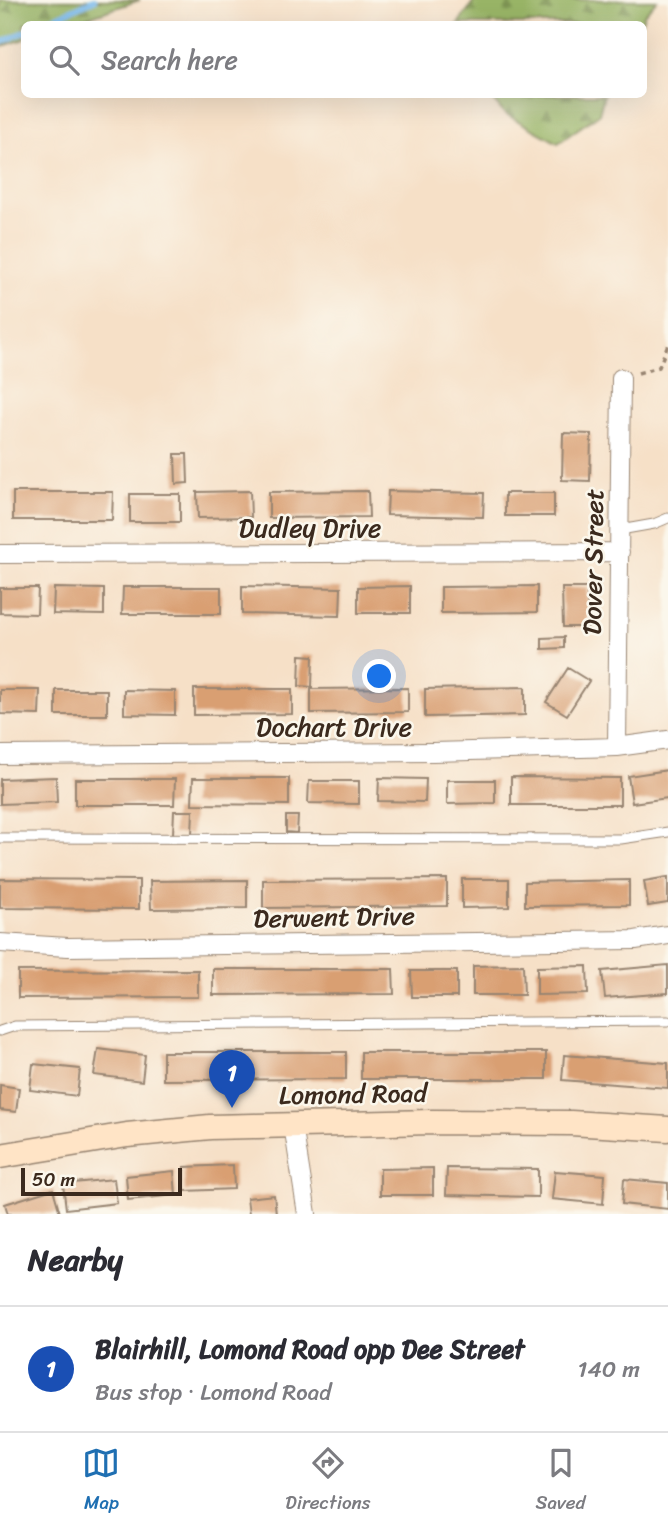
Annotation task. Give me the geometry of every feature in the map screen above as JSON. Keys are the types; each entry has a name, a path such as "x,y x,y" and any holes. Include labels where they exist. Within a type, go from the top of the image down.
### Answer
{"street":[{"name":"Dover Street","path":"617,747 621,378"},
{"name":"Dudley Drive","path":"0,554 620,552"},
{"name":"Dochart Drive","path":"0,755 433,752 617,747 668,740"},
{"name":"Derwent Drive","path":"0,943 68,947 635,940 668,935"},
{"name":"Lomond Road","path":"0,1156 127,1135 210,1127 529,1122 668,1129"},
{"path":"293,1125 307,1214"}],"lane":[{"path":"620,530 654,524 668,518"},
{"path":"0,838 621,839 668,832"},
{"path":"0,1031 15,1026 668,1021"}],"path":[{"path":"621,378 659,367 668,344"}],"green space":[{"path":"0,0 140,0 76,21 21,21 21,40 0,47"},
{"path":"475,0 657,0 642,21 460,21"},
{"path":"491,98 603,98 599,114 558,143 504,113"}],"building":[{"path":"563,433 591,434 590,481 562,480"},
{"path":"175,454 187,454 188,483 176,484"},
{"path":"250,491 251,517 198,518 197,492"},
{"path":"368,491 369,517 269,518 269,492"},
{"path":"388,491 484,493 483,517 387,515"},
{"path":"13,492 113,492 112,520 13,520"},
{"path":"505,493 554,493 554,516 505,516"},
{"path":"130,494 180,494 180,522 130,522"},
{"path":"242,586 341,588 340,616 242,614"},
{"path":"410,586 410,613 358,613 358,587"},
{"path":"537,586 537,612 441,613 441,587"},
{"path":"123,587 221,587 221,614 122,614"},
{"path":"0,588 38,588 37,614 0,613"},
{"path":"54,588 104,589 104,615 53,614"},
{"path":"562,588 587,588 588,627 563,627"},
{"path":"564,637 564,648 542,649 542,638"},
{"path":"300,655 313,656 312,687 299,686"},
{"path":"568,668 589,681 567,715 546,702"},
{"path":"525,687 525,715 425,717 425,689"},
{"path":"408,688 408,712 311,713 311,689"},
{"path":"194,689 292,689 292,714 194,715"},
{"path":"0,690 40,690 39,715 0,714"},
{"path":"56,690 107,690 107,715 56,715"},
{"path":"124,690 175,691 175,715 124,714"},
{"path":"668,770 668,798 632,803 628,776"},
{"path":"56,777 57,802 0,804 0,779"},
{"path":"511,777 620,778 620,805 511,805"},
{"path":"193,778 289,778 289,805 192,804"},
{"path":"379,778 426,779 425,802 378,801"},
{"path":"75,779 175,779 174,805 75,805"},
{"path":"447,780 495,780 495,803 447,804"},
{"path":"309,781 359,781 359,804 308,803"},
{"path":"174,811 193,811 192,834 173,834"},
{"path":"286,816 298,816 297,833 286,832"},
{"path":"668,877 668,903 648,906 644,881"},
{"path":"0,879 139,880 139,909 0,908"},
{"path":"447,879 447,906 263,908 263,880"},
{"path":"462,879 509,879 509,907 462,908"},
{"path":"247,880 247,908 151,909 150,881"},
{"path":"629,880 629,905 525,906 525,882"},
{"path":"523,965 524,995 473,995 473,966"},
{"path":"668,965 668,993 605,998 602,971"},
{"path":"587,966 588,994 537,995 537,967"},
{"path":"213,969 393,969 394,994 213,995"},
{"path":"198,970 198,997 18,998 18,971"},
{"path":"411,971 457,971 457,997 412,997"},
{"path":"98,1049 145,1055 142,1081 94,1075"},
{"path":"163,1052 346,1052 346,1079 163,1080"},
{"path":"361,1052 546,1052 546,1079 361,1079"},
{"path":"564,1055 668,1063 668,1088 562,1080"},
{"path":"33,1064 80,1069 77,1096 30,1090"},
{"path":"0,1085 19,1088 16,1112 0,1110"},
{"path":"233,1165 234,1189 185,1191 184,1167"},
{"path":"433,1168 433,1195 380,1195 380,1169"},
{"path":"447,1168 538,1169 538,1197 446,1195"},
{"path":"174,1171 176,1195 128,1200 126,1176"},
{"path":"555,1171 605,1175 603,1204 552,1199"},
{"path":"114,1179 117,1203 66,1209 63,1184"},
{"path":"624,1179 668,1183 668,1209 622,1204"},
{"path":"53,1189 60,1213 8,1214 5,1204"},
{"path":"274,1195 276,1214 249,1214 247,1198"}],"waterway":[{"path":"47,21 94,0"},
{"path":"0,43 21,33"}],"place":[{"name":"Blairhill, Lomond Road opp Dee Street","path":"232,1108"}]}
